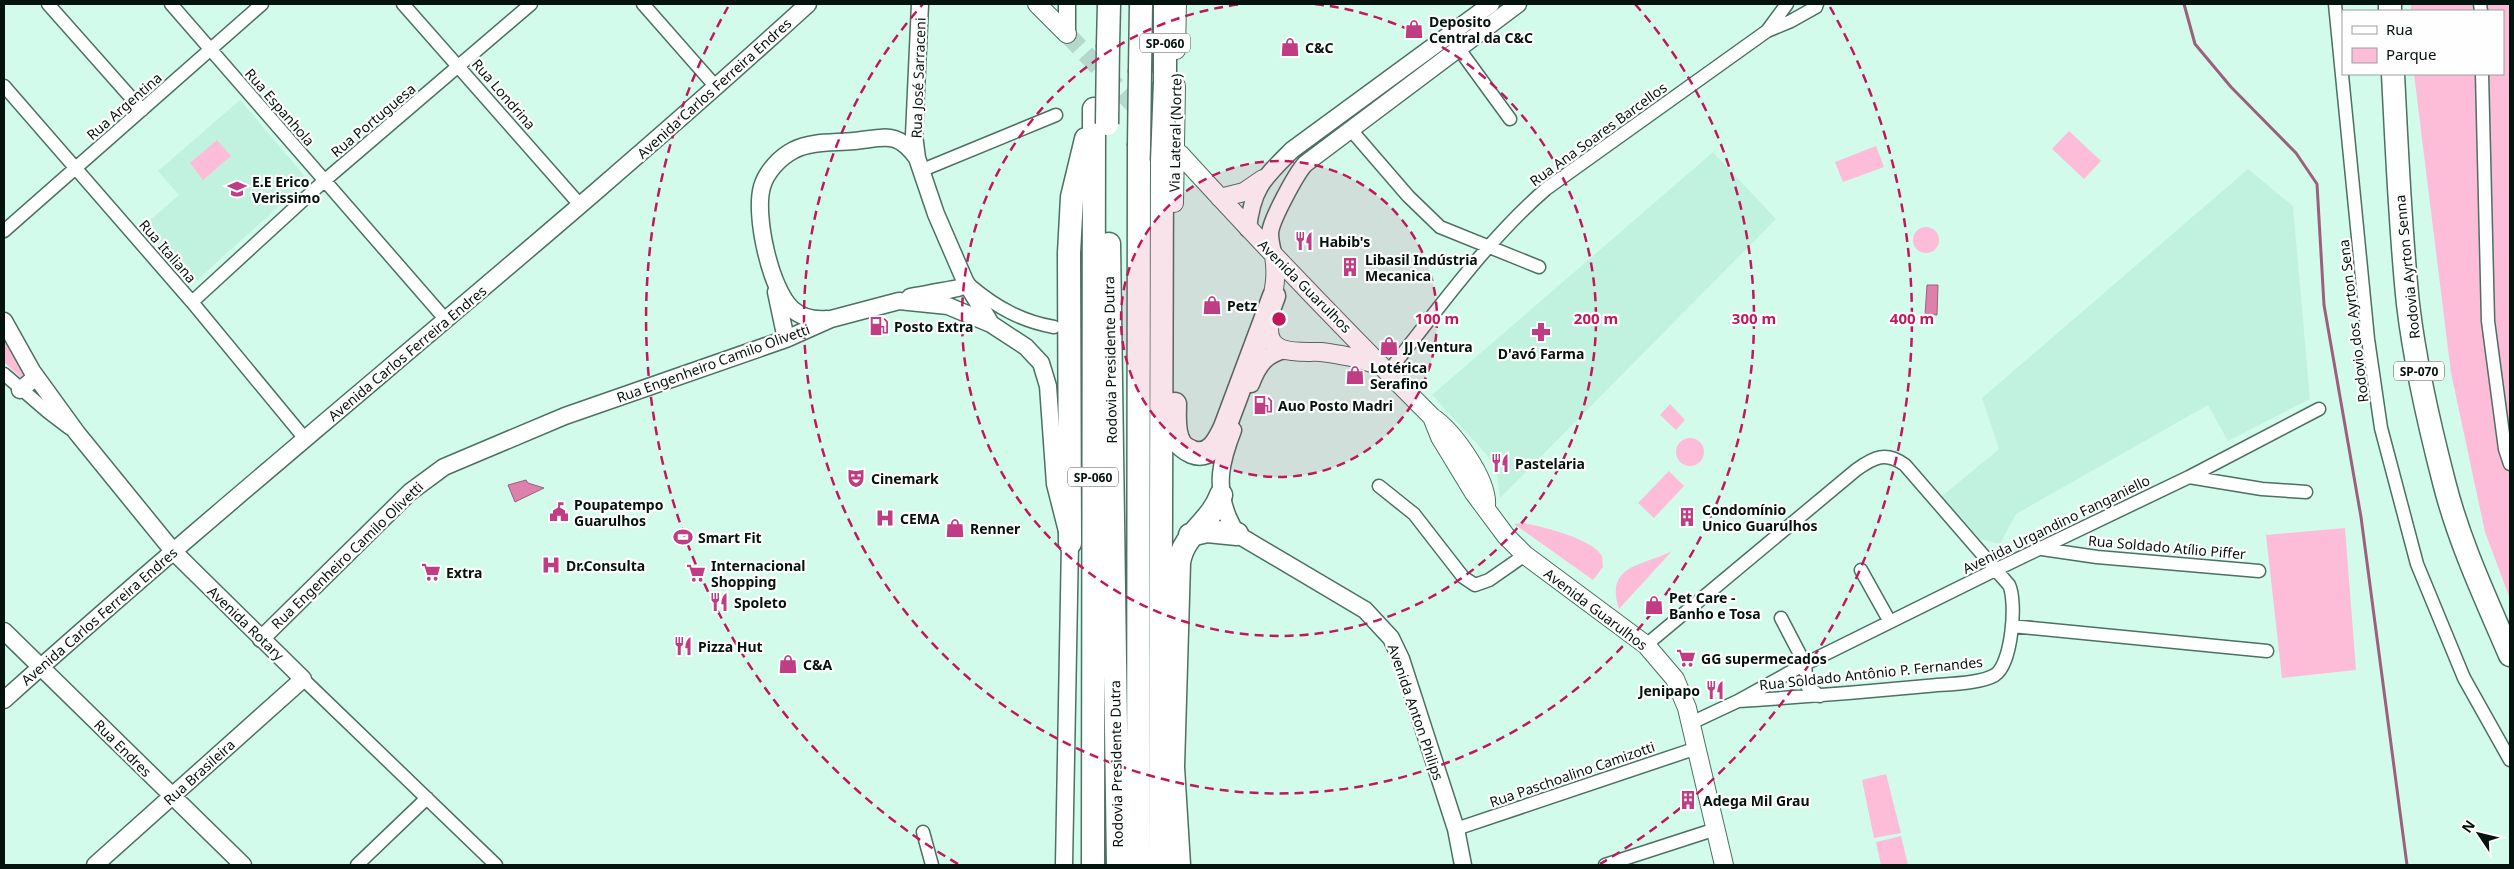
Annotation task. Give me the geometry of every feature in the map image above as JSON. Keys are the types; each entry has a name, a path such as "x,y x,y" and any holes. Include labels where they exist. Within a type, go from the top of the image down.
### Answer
{"highway":[{"name":"Rodovia Presidente Dutra","path":"1095,4 1102,40"},
{"name":"Rodovia Presidente Dutra","path":"1093,865 1098,117 1102,40 1109,4"},
{"name":"Rodovia Presidente Dutra","path":"1138,865 1139,146 1141,4"},
{"name":"SP-060","path":"1160,865 1159,787 1168,164 1164,82 1165,4"},
{"name":"Rodovia Ayrton Senna","path":"2393,75 2408,306 2421,383 2444,484 2474,573 2510,655"},
{"name":"Rodovia Presidente Dutra","path":"1098,117 1118,865"},
{"path":"1070,543 1072,426 1069,253 1074,187 1085,141 1098,117"},
{"path":"1168,164 1174,203 1177,435 1184,448 1200,454 1208,452 1221,436 1274,296"},
{"path":"1179,865 1174,767 1177,607 1181,552 1190,535 1210,516 1221,495"},
{"path":"1190,535 1207,531 1237,534"}],"main road":[{"path":"1037,4 1067,34"},
{"name":"Via Lateral (Norte)","path":"1174,203 1177,4"},
{"name":"Avenida Guarulhos","path":"1168,164 1220,198 1274,256 1338,319 1432,417 1440,438 1474,493 1506,536 1525,555 1646,645 1675,679 1691,723 1724,865"},
{"path":"1220,198 1244,192 1263,178"},
{"path":"1274,256 1276,277 1268,332 1275,344 1286,350 1298,353 1322,352 1350,356 1385,369"},
{"path":"1322,352 1333,344 1338,334 1338,319"}],"street":[{"path":"48,4 142,110"},
{"name":"Rua Espanhola","path":"170,4 446,320"},
{"name":"Rua Argentina","path":"4,230 262,4"},
{"name":"Rua Londrina","path":"403,4 581,206"},
{"name":"Rua Portuguesa","path":"192,302 324,181 531,4"},
{"path":"643,4 716,88"},
{"name":"Avenida Carlos Ferreira Endres","path":"4,700 172,551 306,440 581,206 716,88 808,4"},
{"name":"Rua José Sarraceni","path":"920,4 914,135 919,164 965,281 991,324"},
{"path":"1067,4 1067,34"},
{"path":"1248,229 1253,200 1263,178 1292,150 1491,4"},
{"path":"1274,256 1270,240 1272,226 1288,194 1292,180 1305,164 1518,4"},
{"path":"1767,31 1787,4"},
{"path":"1767,31 1791,21 1816,7 1817,4"},
{"name":"Rodovio dos Ayrton Sena","path":"2335,4 2368,339 2381,428 2417,564 2464,678 2510,760"},
{"name":"Rua Ana Soares Barcellos","path":"1385,369 1491,246 1527,206 1546,189 1767,31"},
{"path":"1459,49 1510,119"},
{"path":"1399,71 1410,86"},
{"path":"2482,75 2488,321 2505,449 2510,464"},
{"name":"Rua Italiana","path":"4,86 192,302 306,440"},
{"path":"786,339 772,275 760,202 763,184 773,168 787,154 809,145 892,137 906,128 916,113"},
{"path":"892,137 906,143 919,164 1056,115"},
{"path":"1351,130 1408,196 1440,227 1539,267"},
{"path":"1292,150 1305,164"},
{"path":"772,275 782,297 793,310 807,318 831,319"},
{"path":"899,301 928,292 958,288 964,285 965,281 986,299 1009,313 1034,323 1054,327"},
{"name":"Rua Engenheiro Camilo Olivetti","path":"261,639 410,492 444,467 565,416 786,339 831,319 899,301 948,306 991,324 1026,347 1036,356 1045,374 1048,386 1055,484 1070,543 1064,865"},
{"path":"4,321 36,377 77,433"},
{"path":"1237,534 1221,495 1220,471 1222,458 1254,375 1267,357 1286,350"},
{"name":"Avenida Rotary","path":"4,374 20,390 77,433 172,551 496,865"},
{"path":"20,390 36,377"},
{"name":"Avenida Urgandino Fanganiello","path":"1691,723 1738,702 1805,664 1995,570 2189,477 2319,409"},
{"name":"Rua Soldado Antônio P. Fernandes","path":"1646,645 1856,470 1879,456 1896,459 1905,465 2012,592 2012,626 2001,669 1995,675 1982,680 1738,702"},
{"path":"2189,477 2262,489 2306,492"},
{"path":"1379,486 1414,514 1463,577 1475,585 1489,580 1525,555"},
{"name":"Avenida Anton Philips","path":"1237,534 1365,610 1391,638 1401,659 1456,830 1463,865"},
{"name":"Rua Soldado Atílio Piffer","path":"2042,549 2097,557 2259,571"},
{"path":"1860,570 1890,622"},
{"path":"1782,618 1805,664 1807,686 1820,696"},
{"path":"2012,626 2267,651"},
{"name":"Rua Endres","path":"4,631 42,666 172,797 243,865"},
{"name":"Rua Brasileira","path":"95,865 303,679"},
{"name":"Rua Paschoalino Camizotti","path":"1456,830 1697,748"},
{"path":"357,865 427,798"},
{"path":"1605,865 1716,829"},
{"path":"923,832 932,865"}],"shaded area":[{"name":"E.E Erico Verissimo","path":"240,100 308,180 194,283 142,227 179,195 158,171"},
{"path":"1713,152 1776,219 1500,498 1496,469 1486,454 1432,395"},
{"path":"2248,169 2293,206 2310,399 2228,441 2208,405 2016,514 2000,544 1980,539 1941,497 1999,449 1982,398"},
{"path":"1927,285 1938,285 1937,315 1925,315"},
{"path":"526,480 528,483 544,488 515,502 508,485"}],"green space":[{"path":"2411,4 2510,4 2510,599 2485,532 2451,373 2414,75 2504,75 2504,10 2411,10"},
{"path":"2069,131 2101,161 2084,179 2052,149"},
{"path":"217,140 231,156 203,180 190,163"},
{"path":"1876,146 1884,167 1843,182 1835,162"},
{"path":"1926,227 1935,231 1939,240 1935,249 1926,253 1917,249 1913,240 1917,231"},
{"path":"4,336 32,388 4,362"},
{"path":"1670,404 1685,420 1676,430 1660,415"},
{"path":"1690,438 1700,442 1704,452 1700,462 1690,466 1680,462 1676,452 1680,442"},
{"path":"1669,471 1684,486 1654,518 1638,503"},
{"path":"1523,523 1554,530 1589,544 1602,556 1603,567 1593,580 1514,524"},
{"path":"2345,528 2356,670 2282,678 2266,535"},
{"path":"1672,551 1619,609 1616,594 1617,583 1622,575 1639,564"},
{"path":"1886,774 1901,833 1874,838 1862,780"},
{"path":"1901,836 1908,865 1881,865 1876,842"}],"waterway":[{"path":"2184,4 2195,44 2231,87 2296,153 2317,184 2324,305 2361,517 2407,865"}],"tunnel":[{"path":"1067,34 1168,141"}],"place":[{"name":"Deposito Central da C&C","path":"1414,29"},
{"name":"C&C","path":"1290,47"},
{"name":"E.E Erico Verissimo","path":"237,189"},
{"name":"Habib's","path":"1304,241"},
{"name":"Libasil Indústria Mecanica","path":"1350,267"},
{"name":"Petz","path":"1212,305"},
{"name":"Posto Extra","path":"879,326"},
{"name":"D'avó Farma","path":"1541,332"},
{"name":"JJ Ventura","path":"1389,346"},
{"name":"Lotérica Serafino","path":"1355,375"},
{"name":"Auo Posto Madri","path":"1263,405"},
{"name":"Pastelaria","path":"1500,463"},
{"name":"Cinemark","path":"856,478"},
{"name":"Poupatempo Guarulhos","path":"559,512"},
{"name":"Condomínio Unico Guarulhos","path":"1687,517"},
{"name":"CEMA","path":"885,518"},
{"name":"Renner","path":"955,528"},
{"name":"Smart Fit","path":"683,537"},
{"name":"Dr.Consulta","path":"551,565"},
{"name":"Extra","path":"431,572"},
{"name":"Internacional Shopping","path":"696,573"},
{"name":"Spoleto","path":"719,602"},
{"name":"Pet Care - Banho e Tosa","path":"1654,605"},
{"name":"Pizza Hut","path":"683,646"},
{"name":"GG supermecados","path":"1686,658"},
{"name":"C&A","path":"788,664"},
{"name":"Jenipapo","path":"1715,690"},
{"name":"Adega Mil Grau","path":"1688,800"}]}
